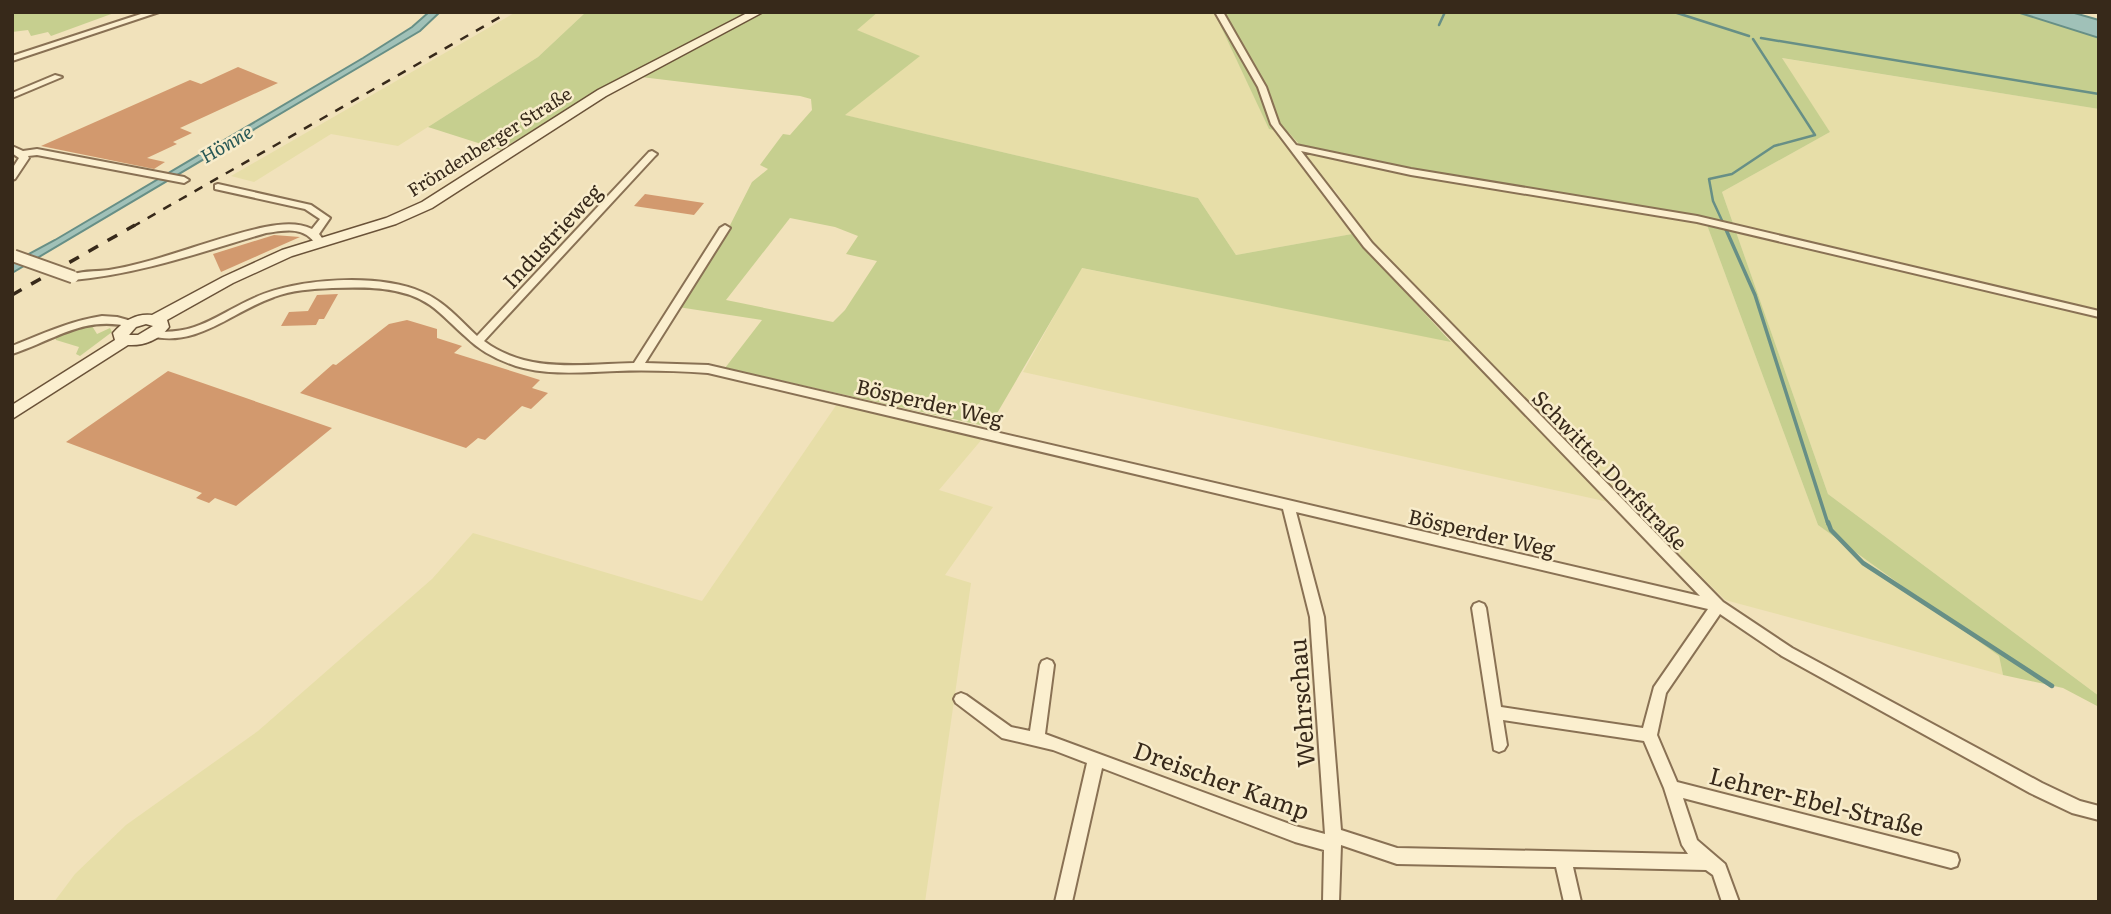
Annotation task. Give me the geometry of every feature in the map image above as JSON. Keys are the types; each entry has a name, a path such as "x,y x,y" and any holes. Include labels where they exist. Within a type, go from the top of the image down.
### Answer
{"main road":[{"name":"Fröndenberger Straße","path":"155,327 236,276 317,237 391,221 427,205 602,93 758,12"},
{"path":"12,413 125,340 136,341 155,327 145,319 131,324 121,333 125,340"}],"street":[{"path":"12,59 155,12"},
{"name":"Schwitter Dorfstraße","path":"1219,12 1262,87 1275,124 1336,206 1395,275 1717,606 1787,652 2036,789 2078,808 2099,813"},
{"path":"12,96 58,77"},
{"path":"1293,147 1411,172 1730,226 2099,314"},
{"path":"12,149 22,154 37,152 180,179"},
{"path":"12,177 24,158 22,154"},
{"name":"Industrieweg","path":"478,341 652,155"},
{"path":"13,255 73,277 103,276 265,230 298,227 317,237 325,218 308,207 218,187"},
{"path":"637,367 725,228"},
{"name":"Bösperder Weg","path":"155,327 174,338 193,334 247,304 284,291 314,286 400,287 422,293 443,308 478,341 506,359 534,367 708,369 1717,606"},
{"path":"12,350 97,321 120,320 131,324"},
{"name":"Wehrschau","path":"1288,504 1317,617 1333,840 1331,902"},
{"path":"1717,606 1659,691 1648,735 1672,788 1690,845 1719,870 1731,902"},
{"path":"1479,608 1499,745"},
{"path":"1037,739 1047,664"},
{"name":"Dreischer Kamp","path":"961,699 1007,733 1037,739 1096,759 1295,834 1333,840 1397,856 1708,862"},
{"path":"1494,712 1648,735"},
{"path":"1063,902 1096,759"},
{"name":"Lehrer-Ebel-Straße","path":"1672,788 1951,860"},
{"path":"1563,860 1573,902"}],"shaded area":[{"path":"516,12 586,12 538,57 398,146 331,134 254,182 231,176"},
{"path":"878,12 1214,12 1269,128 1289,133 1308,154 1707,225 1818,525 1999,656 2003,675 1725,600 1631,507 1023,372 1081,268 1474,345 1373,243 1334,189 1319,191 1352,234 1236,255 1198,198 844,115 919,56 856,30"},
{"path":"1781,58 2099,109 2099,696 1828,494 1722,192 1830,132"},
{"path":"837,404 983,438 939,490 993,507 945,575 971,583 925,902 54,902 75,874 126,825 258,731 432,579 473,533 702,601"}],"green space":[{"path":"12,12 114,13 51,36 48,32 31,36 28,30 12,32"},
{"path":"586,12 752,12 597,91 500,150 428,127 538,57"},
{"path":"764,12 878,12 857,30 920,56 845,115 1198,198 1236,255 1352,234 1451,342 1082,268 989,427 725,368 762,320 678,307 723,239 752,182 768,169 760,165 783,134 790,135 812,110 811,99 641,77","holes":["790,218 835,227 858,236 846,254 877,261 845,310 833,322 726,300"]},
{"path":"1214,12 2016,12 2099,38 2099,109 1782,58 1830,132 1722,192 1828,494 2099,696 2099,707 2063,688 2003,675 1999,656 1818,525 1707,225 1308,154 1289,133 1269,129"},
{"path":"92,326 97,334 110,328 112,332 80,356 76,354 79,347 56,340 55,336"}],"water":[{"name":"Hönne","path":"429,12 440,12 420,31 12,273 12,263 363,58 412,27"},
{"path":"2017,12 2071,12 2099,20 2099,38"}],"building":[{"path":"238,67 278,83 180,128 192,133 173,142 177,144 147,158 165,162 154,169 41,146 190,80 201,84"},
{"path":"645,194 704,203 694,215 634,206"},
{"path":"274,235 300,237 221,272 213,254"},
{"path":"338,294 324,319 319,319 316,325 281,326 289,312 308,311 317,295"},
{"path":"407,320 437,329 437,338 462,346 454,353 540,380 532,388 548,393 531,409 522,406 485,440 478,438 466,448 300,393 333,364 336,365 389,324"},
{"path":"168,371 332,428 236,506 215,498 209,503 196,498 202,493 66,442"}],"waterway":[{"path":"1439,25 1445,12"},
{"path":"1674,12 1749,36"},
{"path":"1761,38 2099,94"},
{"path":"1725,227 1713,201 1709,179 1732,174 1774,146 1815,135 1753,39"},
{"path":"1724,225 1755,295 1828,524"},
{"path":"1828,522 1831,530 1863,563 2052,686"}],"railway":[{"path":"132,227 509,12"},
{"path":"12,295 135,225"}]}
